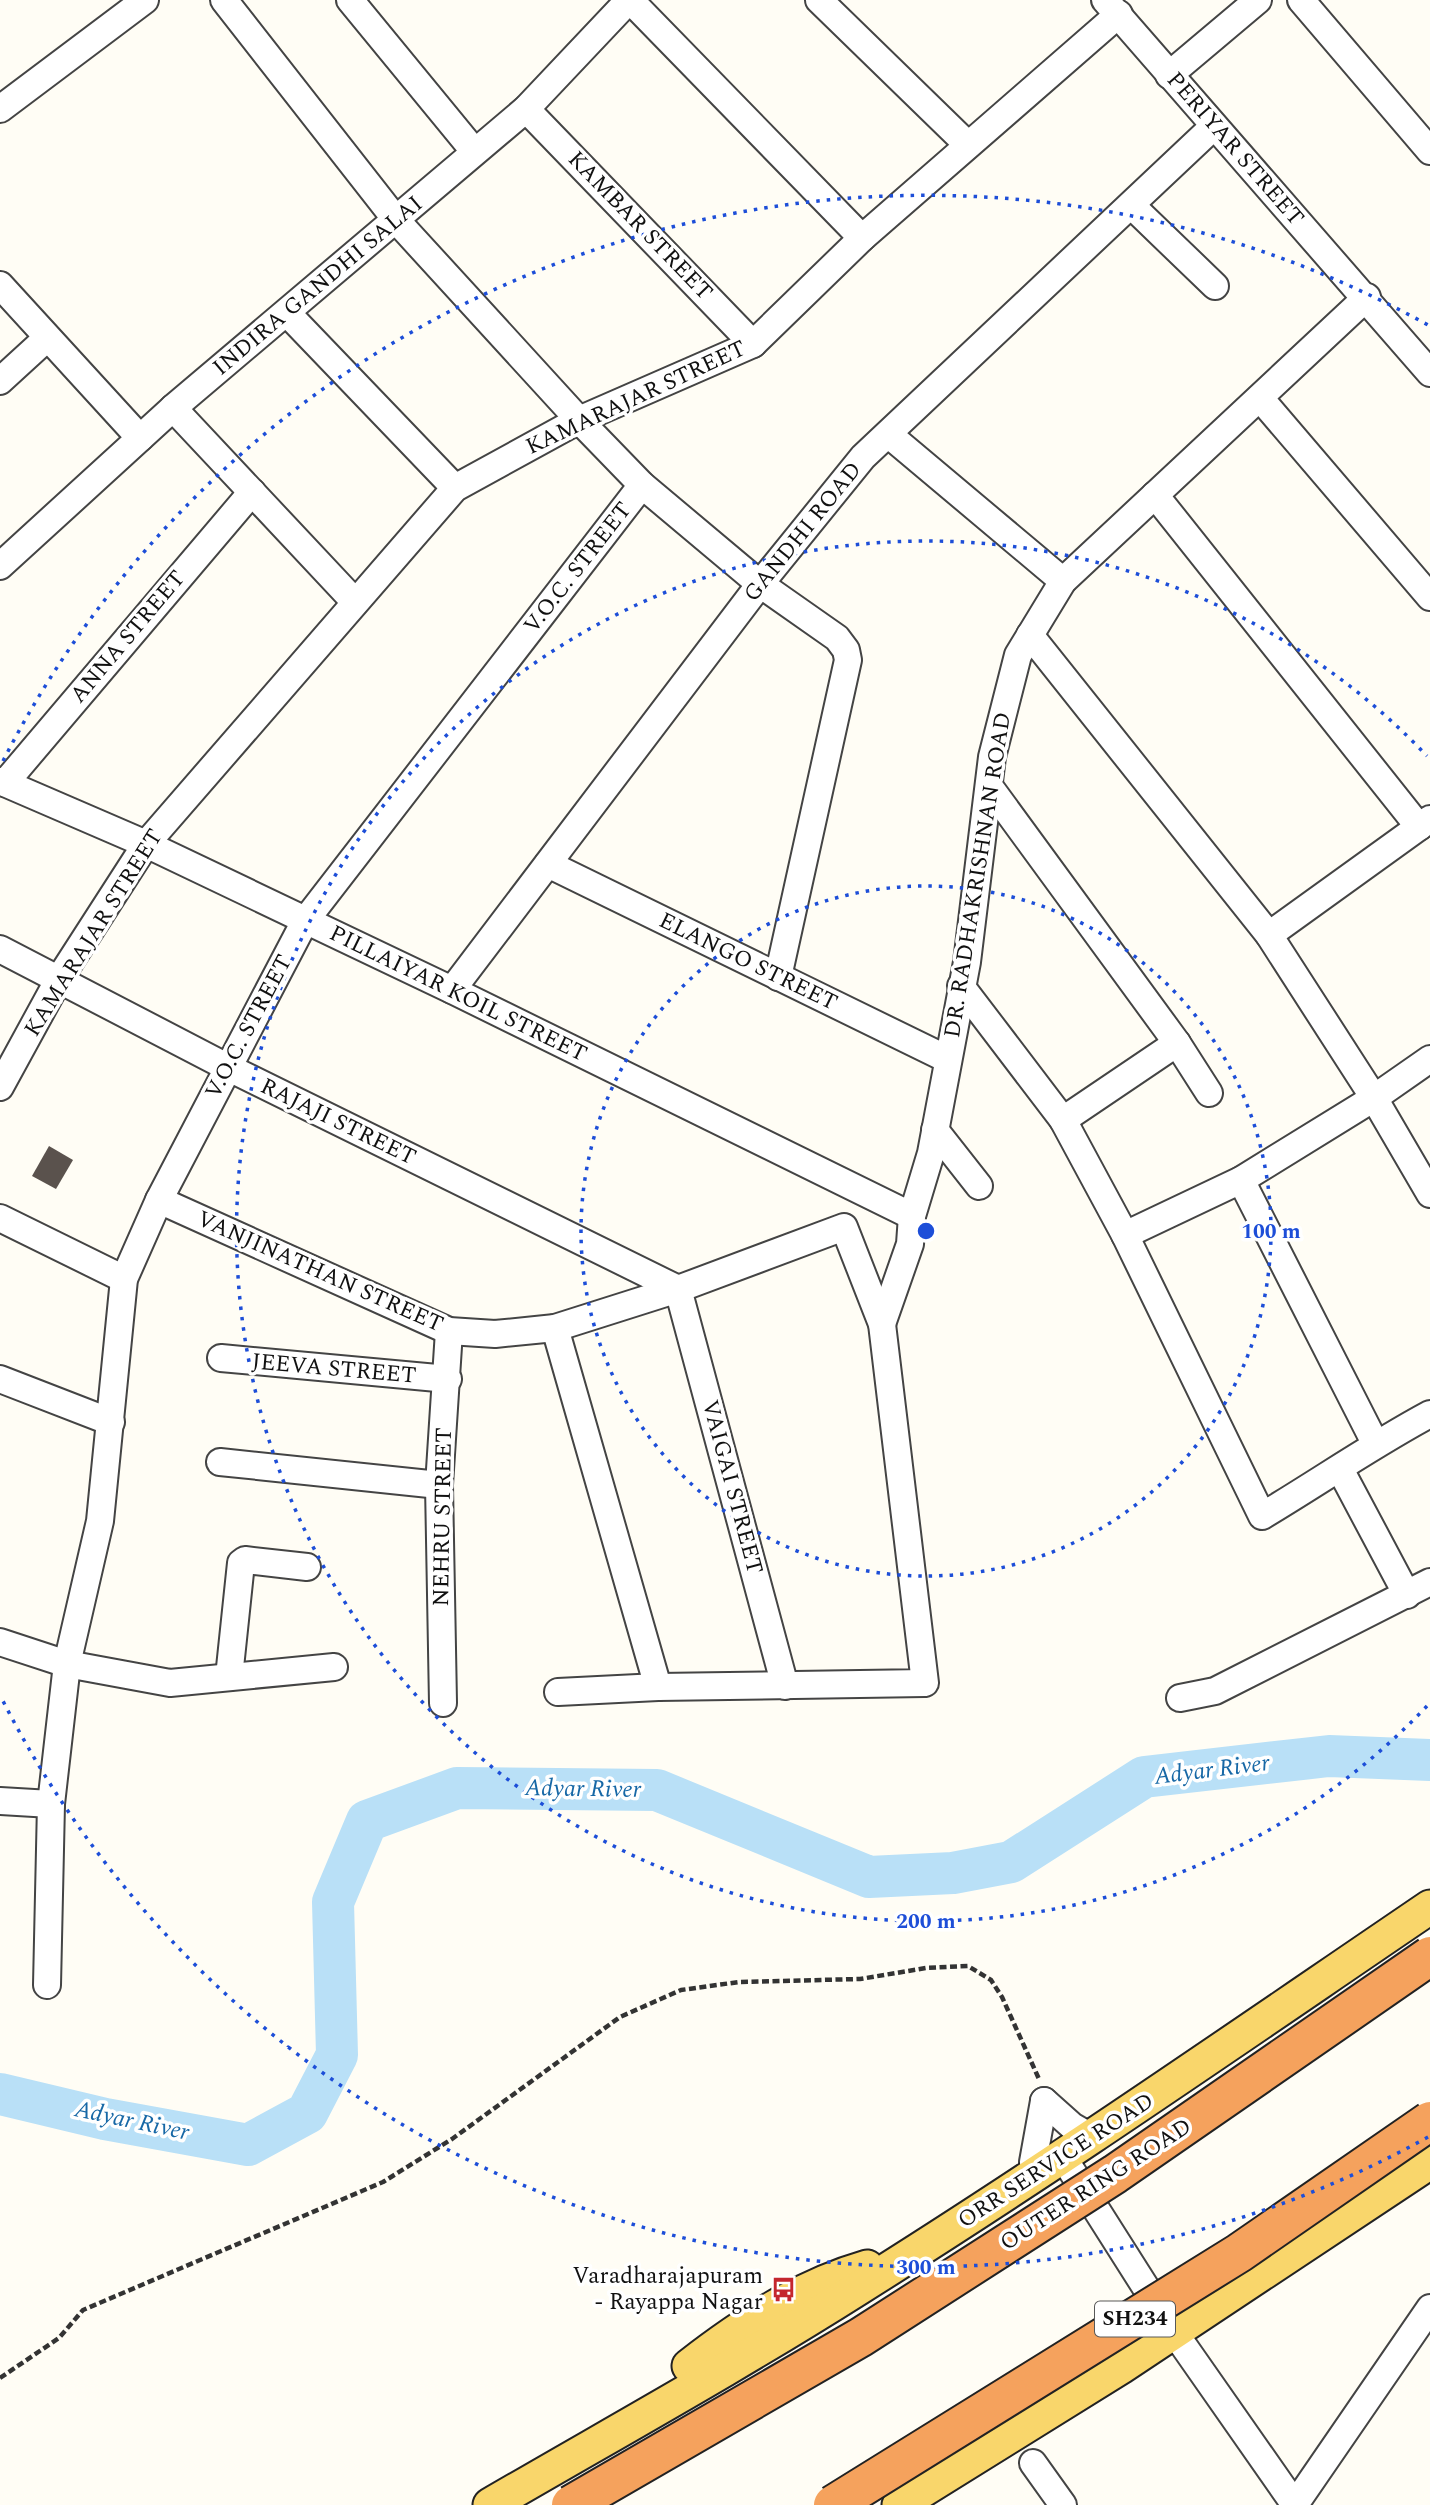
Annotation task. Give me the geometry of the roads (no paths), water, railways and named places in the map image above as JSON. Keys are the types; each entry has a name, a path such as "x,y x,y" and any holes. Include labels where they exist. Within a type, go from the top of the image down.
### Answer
{"highway":[{"name":"OUTER RING ROAD","path":"571,2505 872,2330 1115,2174 1430,1956"},
{"name":"SH234","path":"833,2505 1239,2253 1430,2121"}],"main road":[{"name":"ORR SERVICE ROAD","path":"490,2505 914,2253 1093,2138 1430,1907"},
{"path":"899,2505 1174,2332 1430,2162"},
{"path":"936,2505 1020,2430"}],"street":[{"path":"0,109 145,0"},
{"path":"224,0 397,221 579,420 642,485 760,584 837,638 846,650 848,660 778,977"},
{"path":"350,0 474,151"},
{"path":"630,0 862,238"},
{"name":"INDIRA GANDHI SALAI","path":"0,566 173,408 288,314 474,151 526,109 630,0"},
{"path":"819,0 968,145"},
{"path":"1170,75 1258,0"},
{"path":"1301,0 1430,150"},
{"name":"KAMARAJAR STREET","path":"0,1087 7,1056 60,979 146,844 455,488 579,420 753,344 862,238 968,145 1112,7"},
{"name":"PERIYAR STREET","path":"1112,7 1213,127 1367,297 1430,373"},
{"name":"KAMBAR STREET","path":"526,109 753,344"},
{"name":"GANDHI ROAD","path":"453,990 760,584 863,457 1213,127"},
{"path":"1131,205 1215,286"},
{"path":"0,285 140,438"},
{"name":"DR. RADHAKRISHNAN ROAD","path":"882,1324 909,1244 912,1216 935,1130 967,962 992,757 1018,655 1063,581 1367,297"},
{"path":"288,314 455,488"},
{"path":"0,381 47,338"},
{"path":"1260,398 1430,597"},
{"path":"173,408 355,602"},
{"path":"888,434 1063,581"},
{"name":"V.O.C. STREET","path":"47,1985 51,1804 67,1664 100,1521 124,1279 159,1200 305,921 642,485"},
{"name":"ANNA STREET","path":"2,782 252,492"},
{"path":"1155,495 1425,823 1269,935"},
{"path":"1030,635 1269,935 1374,1098 1430,1194"},
{"name":"PILLAIYAR KOIL STREET","path":"2,782 146,844 453,990 912,1216"},
{"path":"989,786 1178,1044 1209,1093"},
{"name":"ELANGO STREET","path":"548,864 947,1059"},
{"name":"RAJAJI STREET","path":"0,949 227,1067 678,1289"},
{"path":"961,986 1063,1120 1125,1235 1262,1516 1340,1469 1376,1443 1430,1414"},
{"path":"1063,1120 1178,1044"},
{"path":"1125,1235 1241,1180 1374,1098 1430,1059"},
{"path":"935,1130 979,1186"},
{"path":"1241,1180 1376,1443"},
{"name":"VANJINATHAN STREET","path":"159,1200 449,1331 495,1334 555,1328 678,1289 844,1227 882,1324"},
{"path":"0,1218 124,1279"},
{"name":"VAIGAI STREET","path":"678,1289 785,1686"},
{"path":"558,1692 657,1687 925,1683 882,1324"},
{"path":"555,1328 657,1687"},
{"name":"NEHRU STREET","path":"443,1703 439,1485 448,1379 449,1331"},
{"name":"JEEVA STREET","path":"221,1358 448,1379"},
{"path":"0,1379 111,1422"},
{"path":"220,1462 439,1485"},
{"path":"1180,1698 1215,1691 1419,1588 1340,1469"},
{"path":"229,1677 241,1563 245,1560 307,1567"},
{"path":"0,1642 67,1664 170,1683 334,1667"},
{"path":"0,1801 51,1804"},
{"path":"1034,2176 1033,2162 1044,2101 1065,2120 1093,2138"},
{"path":"1063,2157 1174,2332 1295,2504 1430,2308"},
{"path":"1033,2463 1063,2505"}],"waterway":[{"name":"Adyar River","path":"0,2094 105,2119 248,2145 307,2113 337,2055 333,1902 367,1821 457,1788 657,1790 869,1877 953,1873 1011,1862 1144,1777 1329,1756 1430,1760"}],"place":[{"name":"Varadharajapuram - Rayappa Nagar","path":"783,2289"}]}
